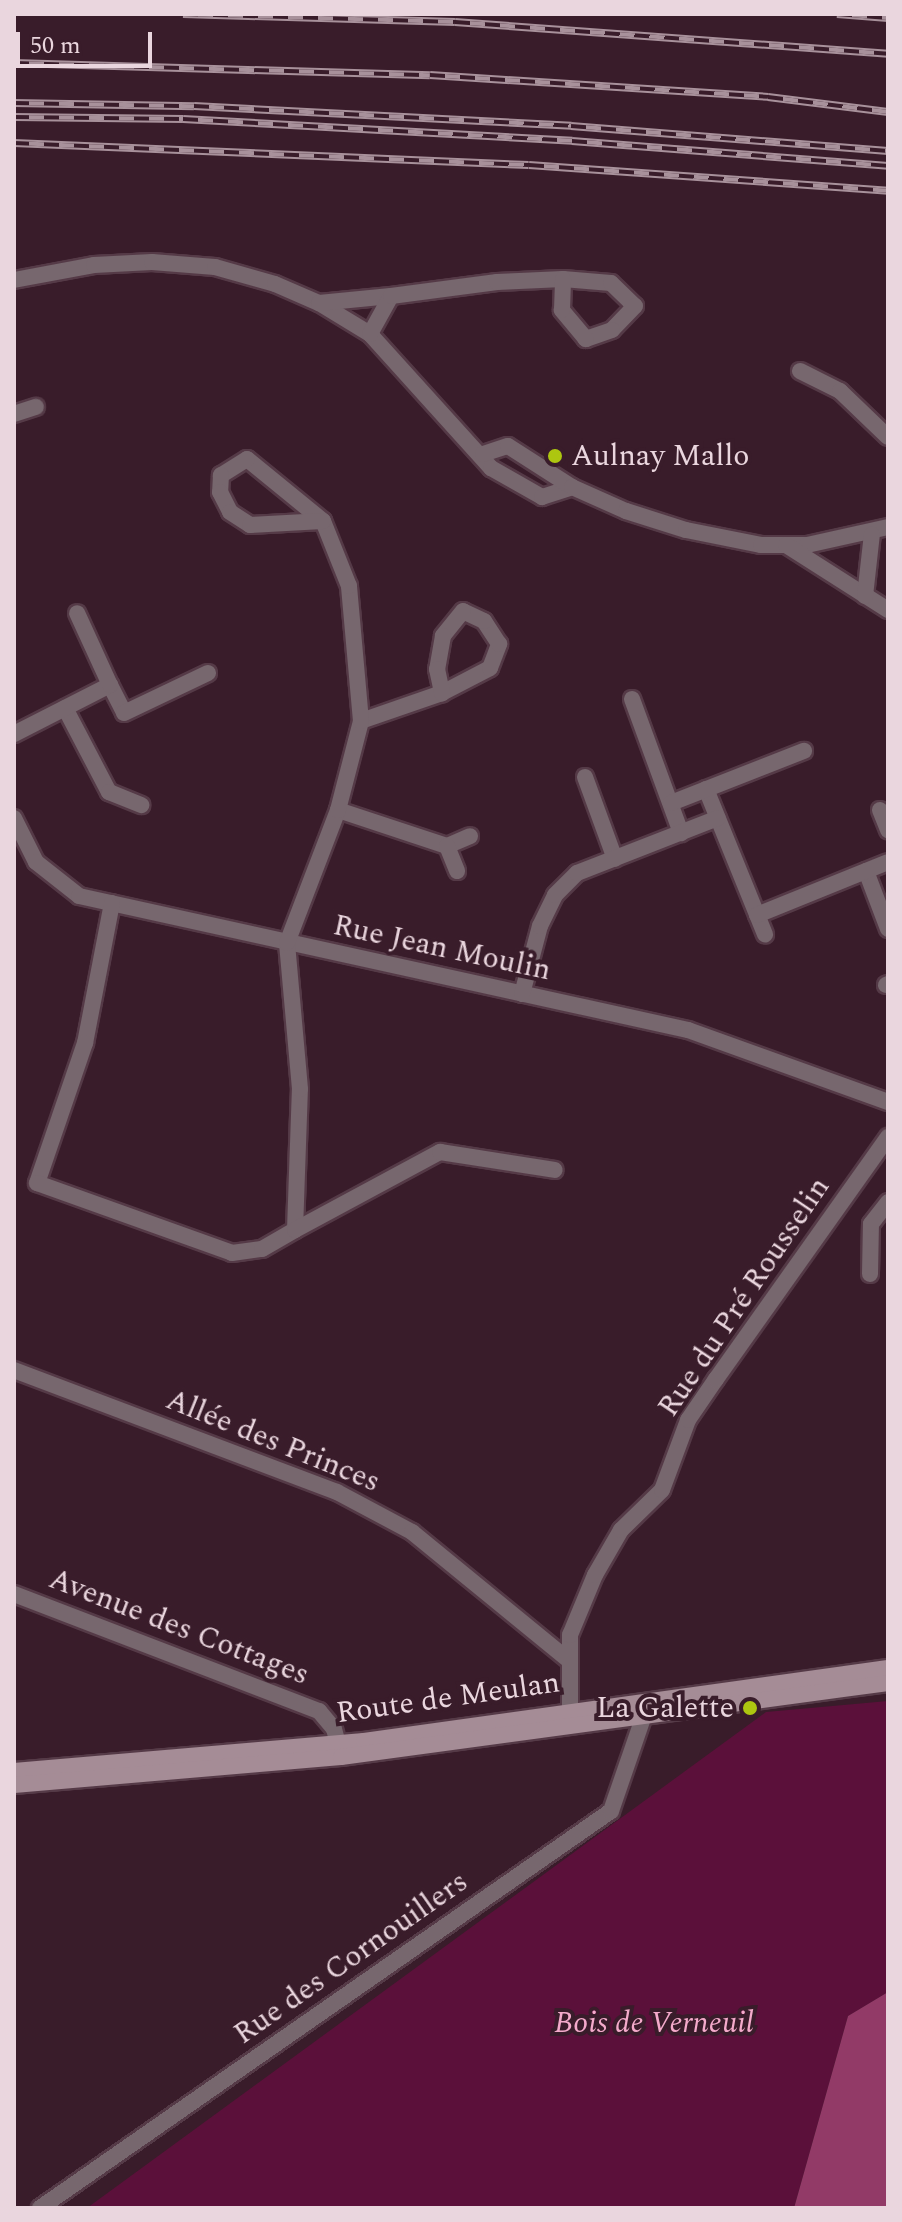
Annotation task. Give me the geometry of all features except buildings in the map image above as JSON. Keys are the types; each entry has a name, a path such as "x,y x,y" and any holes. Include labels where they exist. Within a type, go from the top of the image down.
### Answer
{"main road":[{"name":"Route de Meulan","path":"14,1785 340,1750 888,1668"},
{"name":"Route de Meulan","path":"569,1718 644,1715 888,1683"},
{"name":"Route de Meulan","path":"14,1771 340,1750"}],"street":[{"path":"14,280 94,265 152,262 215,267 319,303 370,334 467,444 483,454 491,468 531,494 542,497 572,487"},
{"path":"319,303 563,279 611,283 635,306 612,330 586,339 562,310 563,279"},
{"path":"370,334 391,296"},
{"path":"800,371 840,391 888,437"},
{"path":"14,414 36,407"},
{"path":"483,454 508,446 572,487 686,530 786,545 880,531 865,596"},
{"path":"295,1230 300,1089 287,943 338,810 361,721 349,586 323,521 247,459 221,475 220,492 230,512 250,525 323,521"},
{"path":"786,545 888,610"},
{"path":"361,721 442,693 490,668 499,644 484,621 463,611 443,636 437,669 442,693"},
{"path":"77,613 124,713 208,673"},
{"path":"14,734 110,685"},
{"path":"632,699 681,833"},
{"path":"65,708 109,792 142,805"},
{"path":"671,803 804,751"},
{"path":"585,777 615,859"},
{"path":"706,789 765,934"},
{"path":"338,810 447,846 470,836"},
{"path":"880,810 888,830"},
{"name":"Rue Jean Moulin","path":"14,818 36,862 56,881 79,896 688,1030 888,1102"},
{"path":"522,994 540,926 555,895 577,873 718,818"},
{"path":"447,846 457,871"},
{"path":"757,915 888,862"},
{"path":"866,871 881,891 888,929"},
{"path":"112,903 85,1043 37,1183 232,1253 262,1249 440,1152 555,1170"},
{"name":"Rue du Pré Rousselin","path":"569,1718 567,1659 570,1635 595,1575 621,1530 662,1490 688,1420 888,1137"},
{"path":"885,1206 888,1228"},
{"path":"870,1274 871,1224 885,1206"},
{"name":"Allée des Princes","path":"14,1370 337,1492 412,1532 567,1659"},
{"name":"Avenue des Cottages","path":"14,1594 319,1711 329,1718 340,1750"},
{"name":"Rue des Cornouillers","path":"40,2208 611,1811 644,1715"}],"green space":[{"name":"Bois de Verneuil","path":"888,1701 888,1992 848,2016 794,2208 87,2208 766,1712"}],"shaded area":[{"path":"888,1992 888,2208 794,2208 848,2016"}],"railway":[{"path":"183,14 455,22 888,54"},
{"path":"837,14 888,18"},
{"path":"14,63 430,75 768,97 888,112"},
{"path":"14,103 194,106 571,126 888,151"},
{"path":"14,117 183,119 572,141 888,166"},
{"path":"14,143 529,165 888,191"}],"place":[{"name":"Aulnay Mallo","path":"555,456"},
{"name":"La Galette","path":"750,1708"}]}
